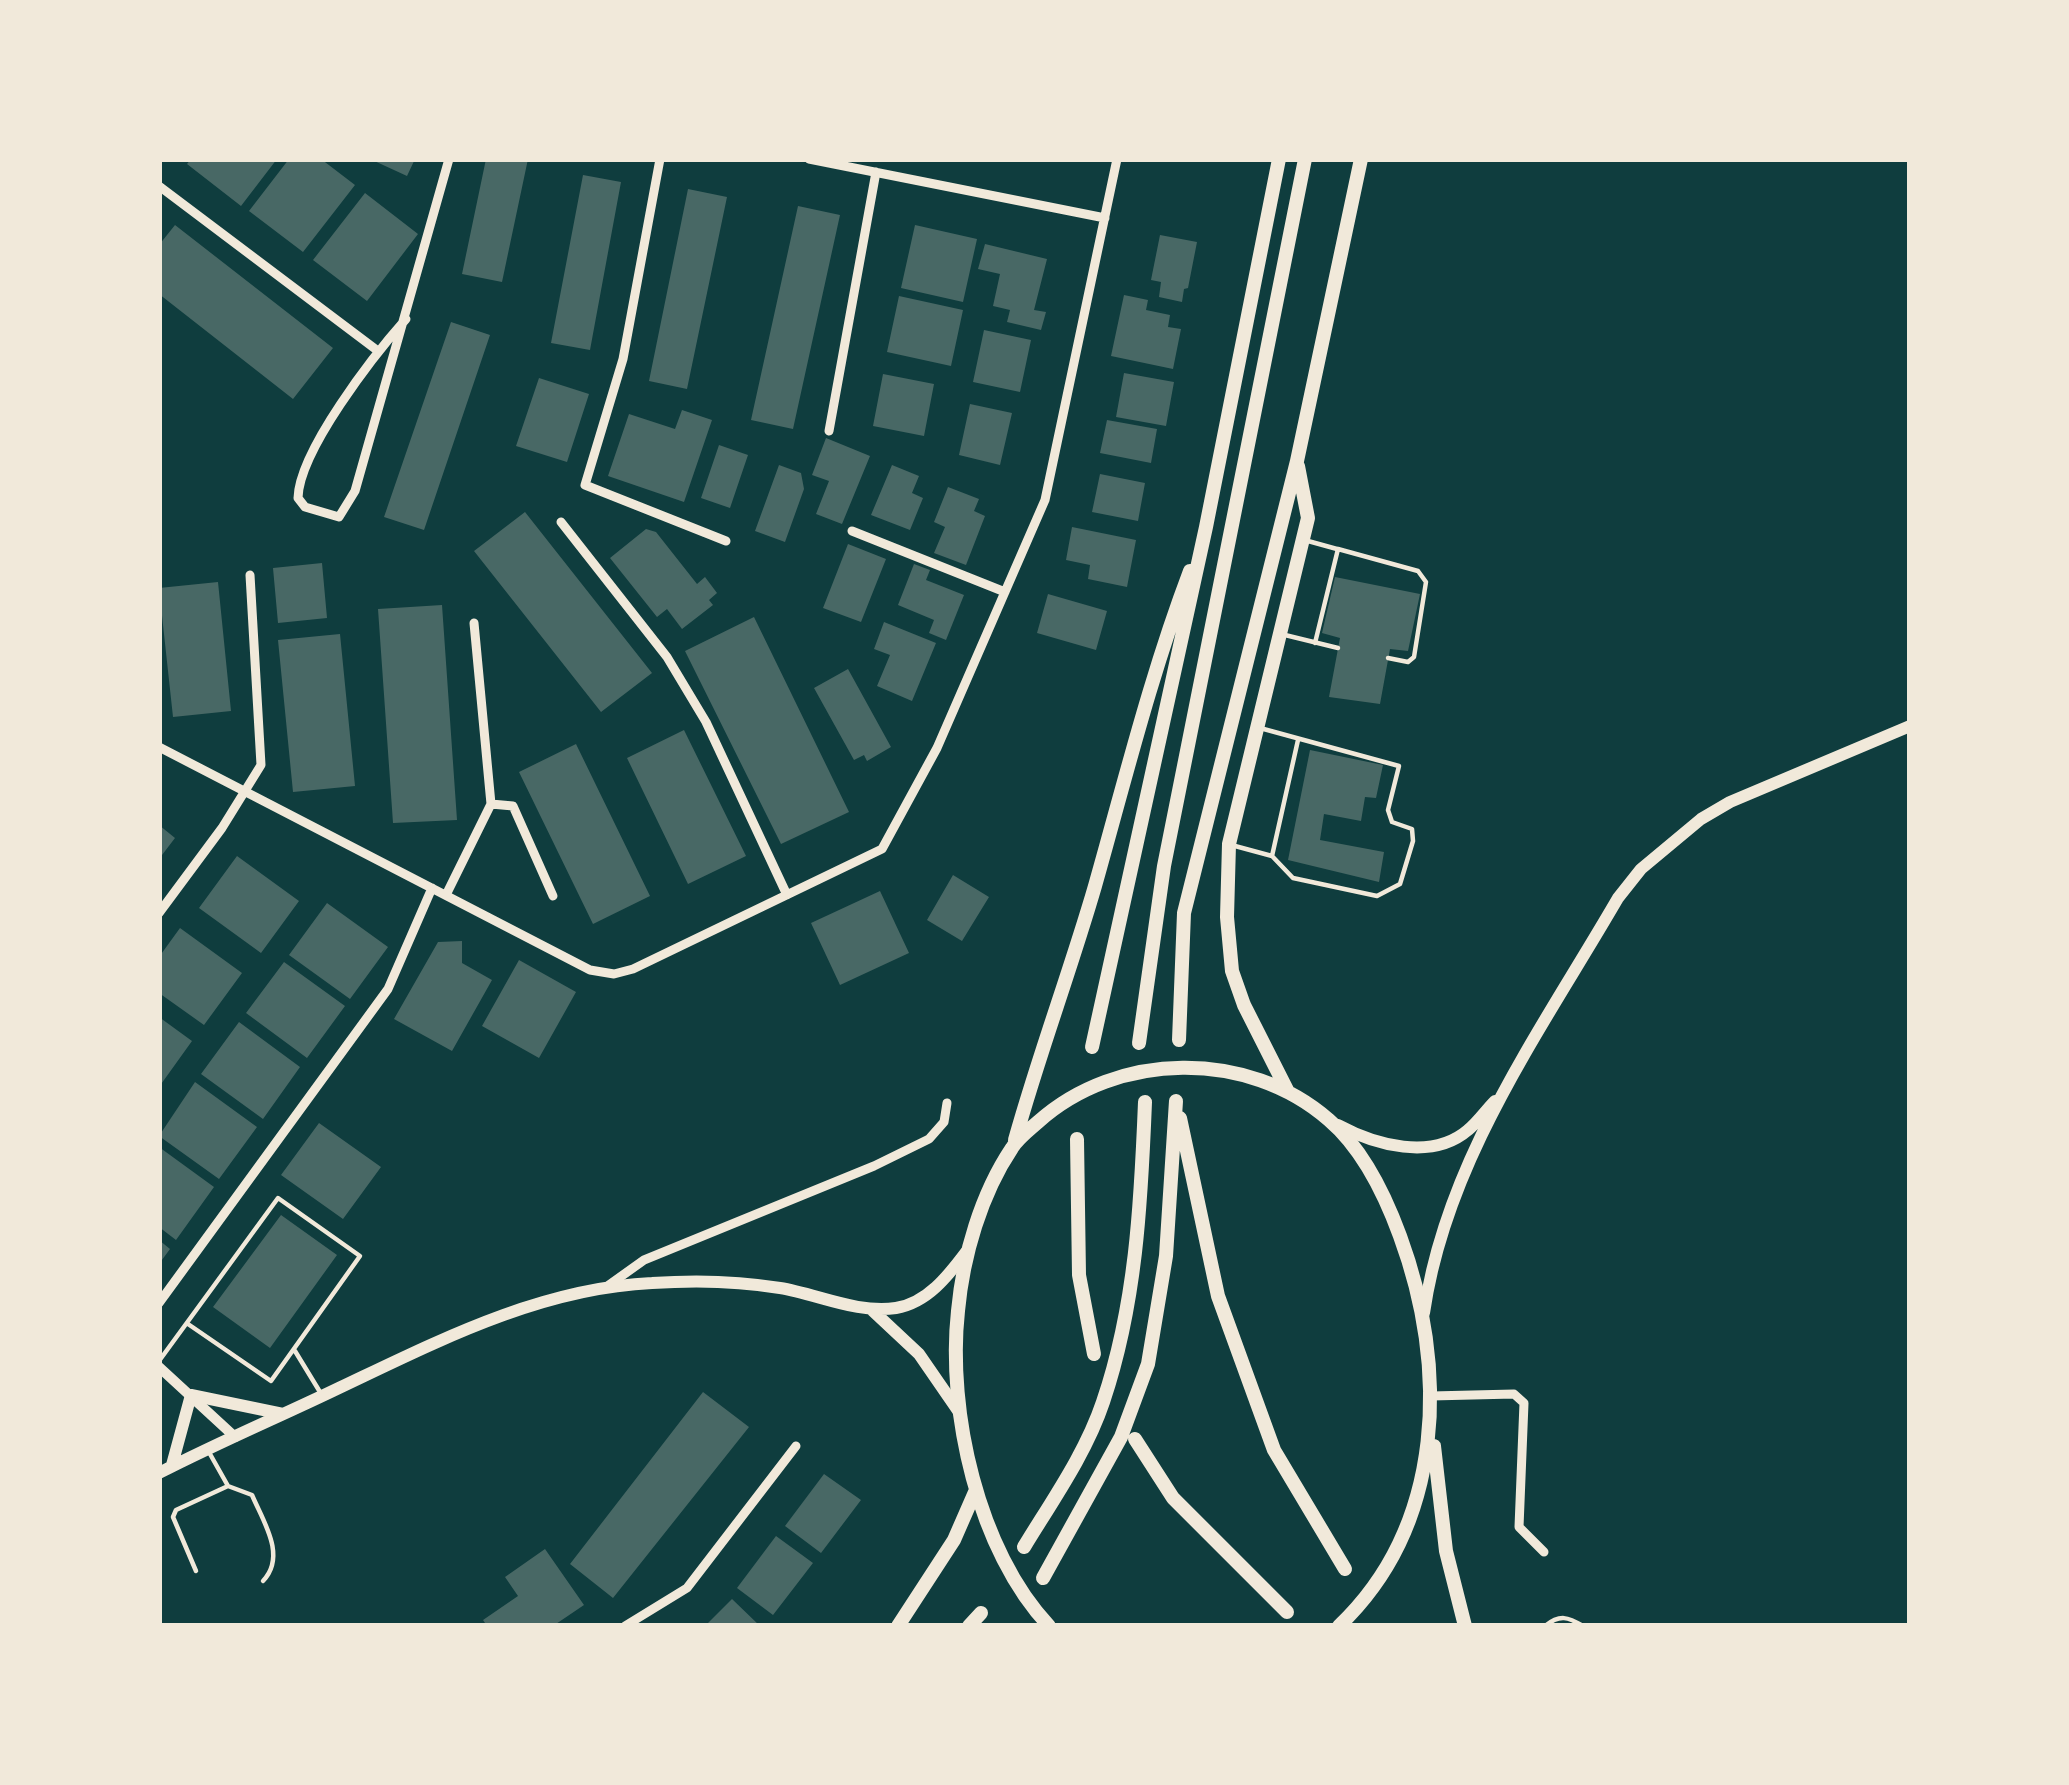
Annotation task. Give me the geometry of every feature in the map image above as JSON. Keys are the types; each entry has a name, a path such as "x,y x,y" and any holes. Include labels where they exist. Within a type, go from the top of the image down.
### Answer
{"main road":[{"path":"1092,1047 1206,526 1279,159"},
{"path":"1139,1043 1164,866 1305,159"},
{"path":"1179,1040 1184,913 1297,461 1361,159"},
{"path":"1287,1090 1232,970 1227,916 1229,844 1308,518 1297,461"},
{"path":"1049,1626 1014,1577 975,1492 962,1417 956,1330 970,1247 988,1192 1014,1143 1094,887 1161,647 1206,526"},
{"path":"1424,1312 1438,1237 1480,1141 1618,898 1642,869 1701,819 1730,802 1910,726"},
{"path":"1014,1143 1064,1099 1090,1085 1145,1070 1222,1071 1287,1090 1333,1123 1380,1144 1448,1142 1467,1132 1511,1082"},
{"path":"1042,1578 1121,1437 1148,1364 1166,1256 1176,1101 1217,1296 1274,1450 1345,1569"},
{"path":"1024,1547 1102,1405 1123,1328 1141,1222 1145,1102"},
{"path":"1333,1123 1382,1195 1424,1312 1446,1551 1465,1626"},
{"path":"1077,1138 1079,1275 1094,1354"},
{"path":"165,1469 481,1324 569,1293 609,1285 738,1283 778,1287 871,1309 898,1308 919,1301 950,1274 970,1247"},
{"path":"871,1309 919,1354 962,1417"},
{"path":"165,1469 191,1395 284,1414"},
{"path":"1340,1626 1374,1585 1419,1496 1432,1424"},
{"path":"1135,1439 1173,1498 1287,1612"},
{"path":"898,1626 954,1540 975,1492"},
{"path":"969,1626 981,1613"}],"street":[{"path":"406,319 378,351 307,460 298,484 298,497 305,507 339,518 355,491 406,319 448,159"},
{"path":"660,159 623,358 585,485 726,541"},
{"path":"809,159 1105,218"},
{"path":"159,747 590,970 614,974 882,849 937,748 1045,500 1117,159"},
{"path":"829,431 876,172"},
{"path":"159,185 378,351"},
{"path":"561,523 667,656 706,722 787,895"},
{"path":"852,531 1005,592"},
{"path":"159,913 261,765 250,574"},
{"path":"446,895 491,804 474,623"},
{"path":"491,804 513,806 553,896"},
{"path":"159,1303 388,988 432,888"},
{"path":"609,1285 644,1260 929,1139 944,1123 947,1103"},
{"path":"159,1364 235,1437"},
{"path":"1431,1396 1514,1394 1524,1402 1520,1527 1544,1552"},
{"path":"626,1626 687,1588 796,1445"}],"lane":[{"path":"1302,539 1418,572 1426,582 1414,657 1408,662 1388,658"},
{"path":"1315,643 1338,549"},
{"path":"1280,633 1338,648"},
{"path":"1229,844 1272,856 1293,878 1378,896 1400,884 1413,841 1412,829 1392,822 1388,811 1400,766 1257,728"},
{"path":"1272,856 1298,740"},
{"path":"159,1364 278,1198 360,1256 271,1381 188,1324"},
{"path":"295,1351 322,1396"},
{"path":"207,1449 228,1486 252,1495 273,1544 271,1573 263,1581"},
{"path":"196,1571 173,1517 176,1510 228,1486"},
{"path":"1545,1626 1568,1617 1583,1626"}],"building":[{"path":"191,159 277,159 241,206 187,164"},
{"path":"289,159 321,159 355,185 303,252 249,211"},
{"path":"370,159 415,159 407,176"},
{"path":"486,159 528,159 502,282 462,274"},
{"path":"583,175 621,182 590,350 551,343"},
{"path":"688,189 727,197 687,389 649,381"},
{"path":"365,193 418,234 367,301 313,260"},
{"path":"798,206 840,215 793,429 751,420"},
{"path":"175,225 333,348 293,399 159,294 159,245"},
{"path":"915,225 977,239 963,302 901,288"},
{"path":"1160,235 1197,242 1182,302 1159,297 1161,282 1151,280"},
{"path":"985,244 1047,259 1034,310 1046,312 1041,330 1007,322 1010,310 993,306 1000,274 978,269"},
{"path":"1124,295 1148,300 1146,310 1170,315 1168,327 1181,329 1173,369 1111,356"},
{"path":"899,296 963,310 951,366 887,352"},
{"path":"451,322 490,335 424,530 384,517"},
{"path":"984,330 1031,340 1020,392 973,382"},
{"path":"1124,373 1174,382 1166,426 1116,417"},
{"path":"883,374 934,384 924,436 873,426"},
{"path":"539,378 589,394 567,462 516,446"},
{"path":"970,404 1012,413 1000,465 959,455"},
{"path":"682,410 712,420 684,502 608,476 629,414 675,429"},
{"path":"1107,420 1157,429 1151,463 1100,453"},
{"path":"826,438 870,456 842,524 816,514 829,481 812,475"},
{"path":"719,445 748,455 730,508 701,498"},
{"path":"779,465 801,473 804,489 785,542 755,531"},
{"path":"892,465 919,476 912,493 923,498 910,530 871,515"},
{"path":"1100,474 1145,483 1138,521 1092,512"},
{"path":"948,487 979,499 974,511 985,516 966,565 934,553 945,527 934,522"},
{"path":"525,512 652,673 601,712 474,551"},
{"path":"1072,527 1136,540 1127,587 1088,579 1090,565 1066,560"},
{"path":"646,529 656,532 697,584 705,577 717,593 709,600 713,605 682,629 667,609 657,617 610,558"},
{"path":"848,544 886,559 861,622 823,608"},
{"path":"322,563 327,618 278,623 273,568"},
{"path":"914,564 930,570 926,580 964,595 946,640 929,633 934,620 898,605"},
{"path":"1335,577 1420,594 1408,651 1390,649 1380,704 1329,697 1340,638 1322,633"},
{"path":"218,582 231,711 173,717 159,588"},
{"path":"1048,594 1107,611 1096,650 1037,633"},
{"path":"442,605 457,820 393,823 378,609"},
{"path":"754,617 849,812 781,844 685,651"},
{"path":"884,622 936,643 912,701 877,686 890,655 874,649"},
{"path":"340,634 355,786 293,792 278,640"},
{"path":"848,669 891,747 867,761 864,755 854,760 814,688"},
{"path":"684,730 746,856 688,884 627,758"},
{"path":"576,744 650,896 593,924 519,772"},
{"path":"1310,750 1383,765 1376,798 1365,797 1361,821 1324,814 1320,840 1384,852 1379,882 1288,860"},
{"path":"159,825 175,838 159,859"},
{"path":"237,856 299,901 261,953 199,908"},
{"path":"953,875 989,897 962,941 927,920"},
{"path":"880,891 909,953 840,985 811,923"},
{"path":"327,903 388,947 350,999 289,955"},
{"path":"180,928 242,973 204,1025 159,993 159,957"},
{"path":"462,941 462,963 492,980 452,1051 394,1019 438,942"},
{"path":"519,960 576,992 539,1058 482,1026"},
{"path":"284,962 345,1006 307,1058 246,1013"},
{"path":"159,1017 192,1041 159,1087"},
{"path":"239,1022 300,1067 263,1119 201,1074"},
{"path":"195,1082 257,1127 219,1179 159,1136"},
{"path":"319,1123 381,1167 343,1219 281,1175"},
{"path":"159,1147 214,1187 176,1240 159,1227"},
{"path":"281,1215 337,1255 270,1348 213,1307"},
{"path":"159,1240 170,1249 159,1264"},
{"path":"703,1392 749,1427 613,1598 570,1564"},
{"path":"824,1474 861,1500 821,1553 785,1526"},
{"path":"776,1536 813,1563 773,1615 737,1588"},
{"path":"545,1549 584,1605 553,1626 487,1626 483,1620 518,1596 505,1577"},
{"path":"732,1599 760,1626 705,1626"}]}
